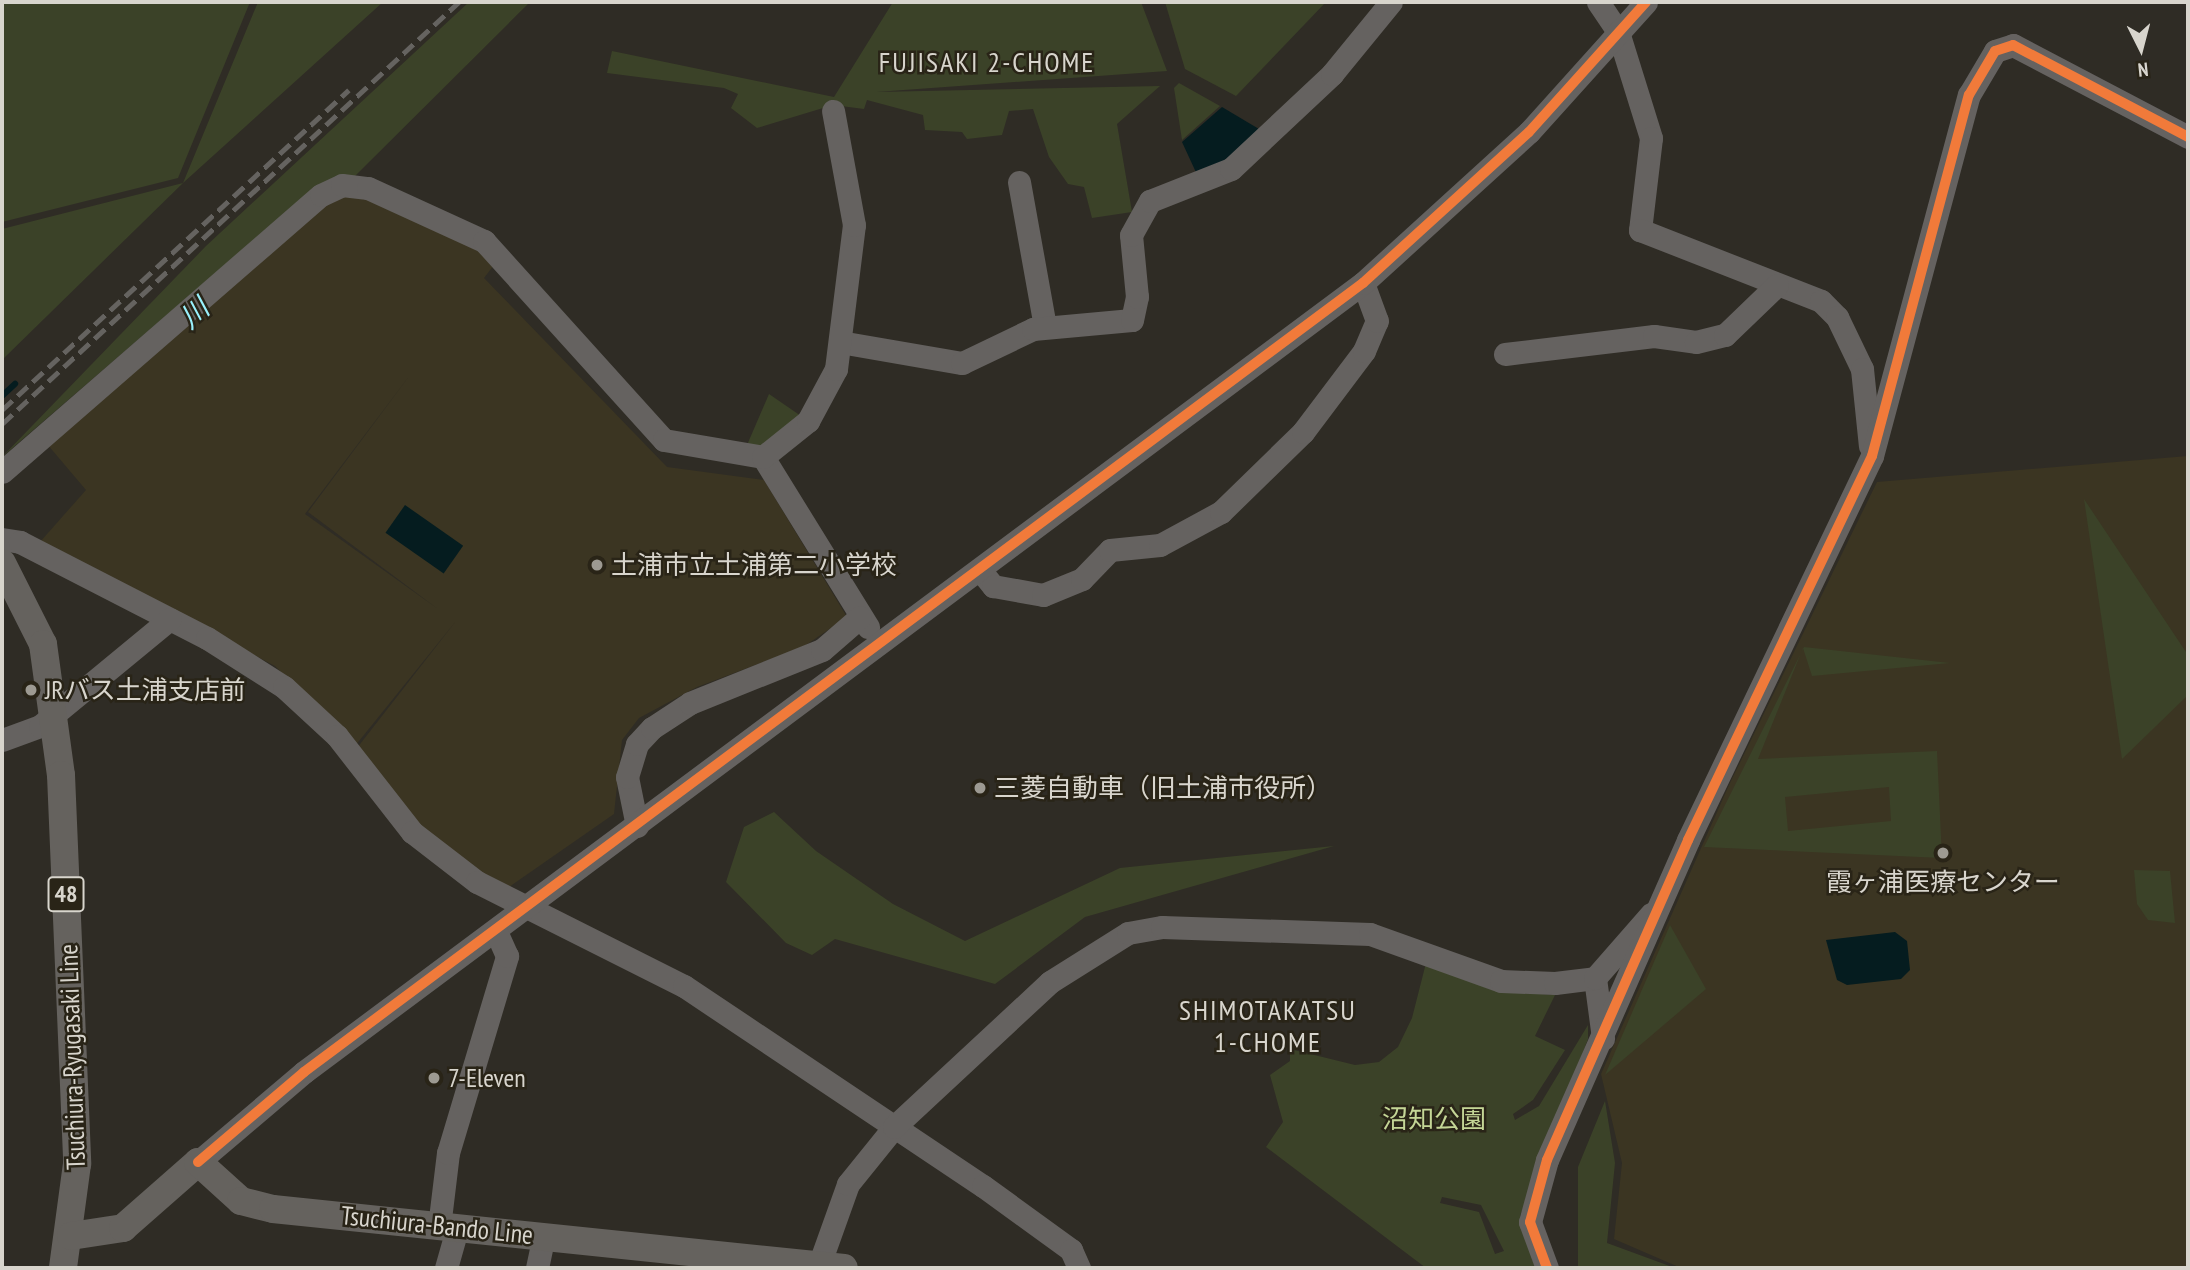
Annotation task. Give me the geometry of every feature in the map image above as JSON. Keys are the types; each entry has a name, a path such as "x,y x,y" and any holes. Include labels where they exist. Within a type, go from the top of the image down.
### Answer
{"main road":[{"name":"Tsuchiura-Ryugasaki Line","path":"2,562 43,644 54,713 77,1088 71,1236 62,1268"},
{"path":"71,1236 123,1228 198,1162"},
{"name":"Tsuchiura-Bando Line","path":"198,1162 253,1205 827,1267"}],"street":[{"path":"840,342 962,363 1045,327 1132,320 1137,297 1131,234 1150,201 1231,169 1332,74 1391,2"},
{"path":"1598,2 1618,32 1651,138 1640,230 1821,301 1848,336 1862,369 1872,456"},
{"path":"198,1162 273,1096 497,934 637,826 1363,283 1529,132 1646,2"},
{"path":"1547,1268 1530,1222 1534,1199 1659,903 1872,456 1937,225 1957,124 1995,51 2013,45 2029,51 2188,137"},
{"path":"2,472 321,195 342,185 368,188 484,241 664,440 763,457 808,421 836,369 854,225 833,111"},
{"path":"1019,182 1045,327"},
{"path":"980,570 993,586 1044,595 1082,579 1110,550 1160,545 1221,512 1303,432 1364,351 1377,321 1363,283"},
{"path":"1505,354 1654,335 1696,342 1725,335 1777,285"},
{"path":"763,457 860,617 881,643"},
{"path":"2,539 20,542 170,620 284,687 337,736 412,832 525,911 684,986 1071,1250 1079,1268"},
{"path":"637,826 627,777 637,744 652,728 690,703 822,650 860,617"},
{"path":"2,740 40,726 170,620"},
{"path":"827,1267 848,1184 894,1127 1050,982 1128,933 1162,927 1370,934 1501,981 1595,978 1659,903"},
{"path":"446,1268 452,1140 506,956 497,934"},
{"path":"1595,978 1603,1038"},
{"path":"537,1268 544,1236"}],"shaded area":[{"path":"335,195 362,197 479,250 494,265 484,278 667,467 764,480 847,617 803,647 697,687 639,718 622,740 614,814 509,887 479,874 419,826 357,748 456,621 355,746 275,666 40,542 86,490 47,444","holes":["410,375 308,512 438,609 305,514"]},
{"name":"霞ヶ浦医療センター","path":"2188,456 2188,1268 1681,1268 1614,1239 1622,1163 1601,1074 1729,785 1877,482"}],"green space":[{"path":"2,2 250,2 178,178 2,222"},
{"path":"258,2 383,2 183,183"},
{"path":"469,2 530,2 355,176 315,187 2,457 206,246"},
{"path":"893,2 1141,2 1167,71 876,92 1160,86 1117,124 1132,212 1092,218 1084,187 1068,184 1049,157 1033,109 1009,111 1002,135 967,139 962,132 925,130 923,115 867,100 864,109 833,105 757,128 731,108 738,94 724,88 607,73 612,51 834,97"},
{"path":"1165,2 1326,2 1236,96 1185,69"},
{"path":"1179,83 1220,106 1182,140 1174,88"},
{"path":"183,183 2,360 2,229"},
{"path":"769,394 801,416 762,450 747,445"},
{"path":"2084,499 2188,655 2188,695 2122,759"},
{"path":"1804,647 1950,663 1812,676"},
{"path":"1801,653 1758,759 1937,751 1942,858 1704,847","holes":["1889,787 1891,821 1788,831 1785,797"]},
{"path":"774,812 816,851 893,904 965,941 1120,868 1334,846 1085,917 995,984 835,939 812,955 786,943 726,882 744,827"},
{"path":"2134,870 2170,871 2175,923 2148,920 2137,904"},
{"path":"1670,925 1706,989 1605,1075"},
{"name":"沼知公園","path":"1426,963 1492,990 1555,995 1535,1036 1565,1050 1533,1100 1513,1114 1515,1120 1539,1106 1588,1025 1588,1039 1520,1216 1535,1268 1426,1268 1266,1147 1283,1122 1270,1075 1290,1061 1290,1049 1355,1065 1379,1062 1398,1047 1412,1018","holes":["1442,1197 1481,1205 1504,1251 1495,1254 1479,1212 1440,1203"]},
{"path":"1605,1101 1615,1163 1607,1243 1675,1268 1578,1268 1578,1167"}],"water":[{"path":"1222,107 1264,132 1200,181 1182,142"},
{"path":"405,505 463,546 444,574 385,533"},
{"path":"1895,932 1907,941 1910,970 1901,979 1847,985 1837,980 1826,940"}],"waterway":[{"path":"2,396 15,384"}],"railway":[{"path":"2,424 459,2"},
{"path":"2,410 349,90"}],"cycle path":[{"path":"198,1162 304,1072 1363,283 1529,132 1646,2"},
{"path":"1547,1268 1530,1222 1547,1160 1688,840 1872,456 1969,95 1995,51 2013,45 2188,137"}],"place":[{"name":"土浦市立土浦第二小学校","path":"597,565"},
{"name":"JRバス土浦支店前","path":"31,690"},
{"name":"三菱自動車（旧土浦市役所）","path":"980,788"},
{"name":"霞ヶ浦医療センター","path":"1943,853"},
{"name":"7-Eleven","path":"434,1078"}],"district":[{"name":"FUJISAKI 2-CHOME","path":"987,62"},
{"name":"SHIMOTAKATSU 1-CHOME","path":"1268,1026"}],"water label":[{"name":"川","path":"194,313"}]}
